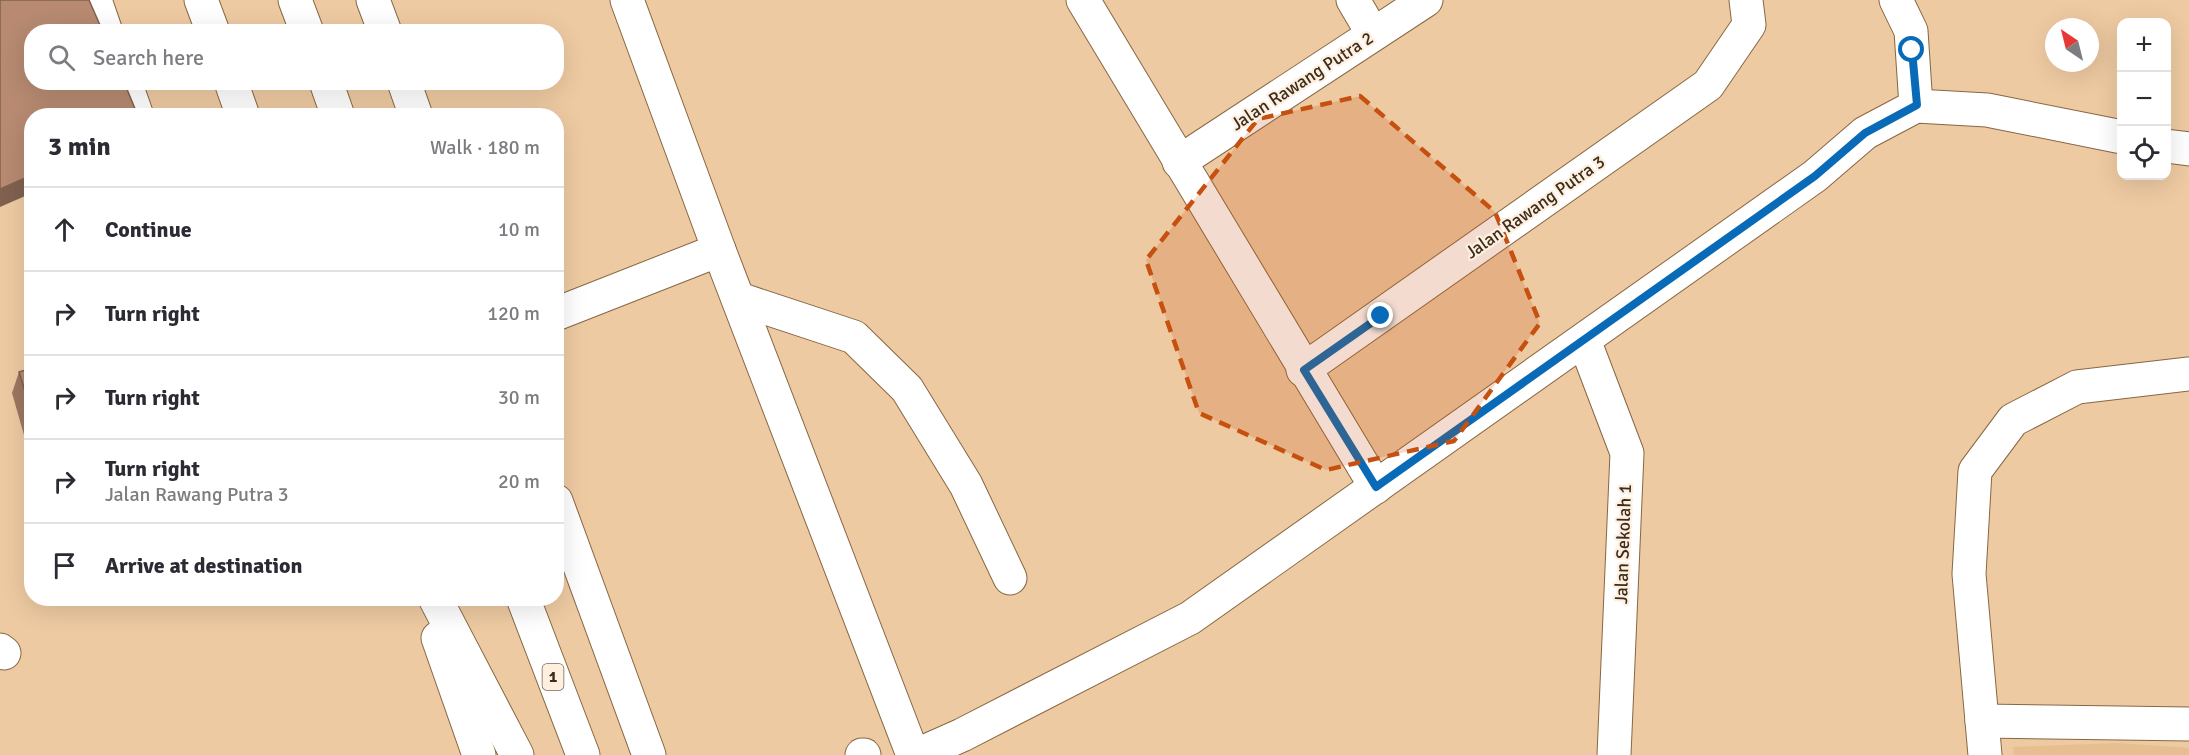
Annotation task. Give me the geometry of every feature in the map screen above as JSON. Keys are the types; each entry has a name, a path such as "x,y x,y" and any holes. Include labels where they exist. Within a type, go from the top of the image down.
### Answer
{"street":[{"path":"95,0 103,24"},
{"path":"201,0 210,24"},
{"path":"295,0 304,24"},
{"path":"373,0 382,24"},
{"path":"627,0 719,250 915,755 962,735 1190,618 1815,176 1865,133 1917,105 1987,110 2117,136"},
{"path":"1083,0 1376,487"},
{"path":"1353,0 1373,34"},
{"name":"Jalan Rawang Putra 2","path":"1179,162 1426,0"},
{"path":"1896,0 1911,31 1917,105"},
{"name":"Jalan Rawang Putra 3","path":"1304,370 1708,85 1747,12"},
{"path":"128,90 134,108"},
{"path":"234,90 240,108"},
{"path":"329,90 335,108"},
{"path":"407,90 413,108"},
{"path":"2171,146 2189,148"},
{"path":"564,311 719,250"},
{"path":"739,299 854,337 906,389 966,485 1010,578"},
{"name":"Jalan Sekolah 1","path":"1584,340 1627,453 1614,755"},
{"path":"1985,755 1969,574 1975,471 2013,420 2077,387 2189,374"},
{"path":"564,523 649,755"},
{"path":"428,606 454,689 479,755"},
{"path":"439,606 517,755"},
{"name":"1","path":"526,606 583,755"},
{"path":"1982,721 2189,724"}],"highlighted area":[{"path":"1360,96 1495,212 1540,323 1454,441 1326,470 1199,413 1146,260 1258,119"}],"shaded area":[{"path":"2118,743 2189,748 2189,755 2014,755 2013,747"}],"building":[{"path":"0,0 89,0 100,24 24,24 24,90 127,90 135,108 24,108 24,178 0,189"},
{"path":"24,370 24,388 19,372"}],"route":[{"path":"1381,316 1304,370 1376,487 1815,176 1865,133 1917,105 1912,50"}]}
